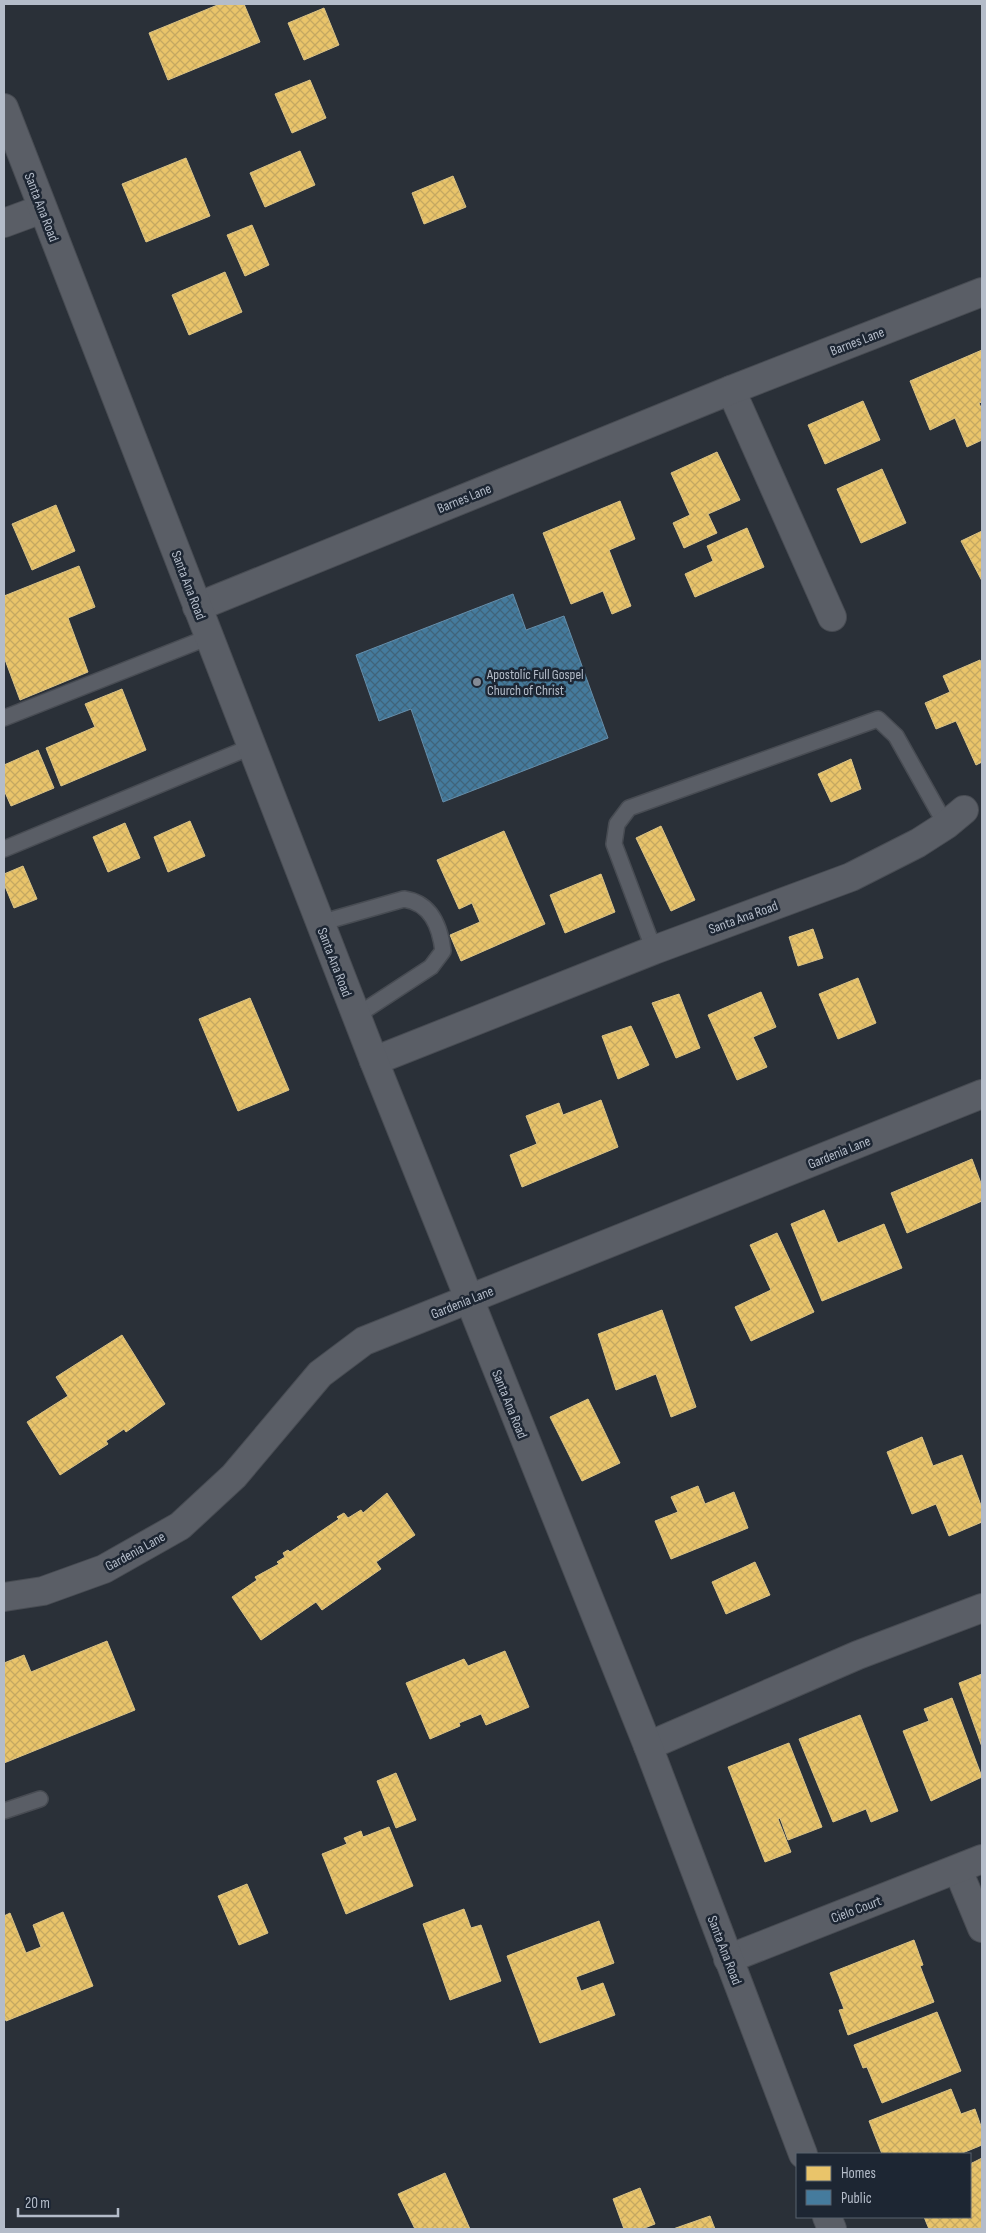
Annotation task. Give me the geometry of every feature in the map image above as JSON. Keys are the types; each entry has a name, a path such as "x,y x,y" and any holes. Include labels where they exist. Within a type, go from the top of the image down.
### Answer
{"street":[{"name":"Santa Ana Road","path":"4,108 253,746 356,1016 648,1746 803,2153"},
{"path":"4,223 42,209"},
{"name":"Barnes Lane","path":"197,606 731,390 982,292"},
{"path":"731,390 832,617"},
{"name":"Santa Ana Road","path":"374,1061 654,950 851,877 918,843 955,818"},
{"name":"Gardenia Lane","path":"4,1597 43,1591 104,1569 180,1526 234,1476 320,1374 364,1341 982,1094"},
{"path":"648,1746 858,1655 982,1608"},
{"path":"970,1864 982,1928"},
{"name":"Cielo Court","path":"728,1959 970,1864"}],"lane":[{"path":"4,718 209,636"},
{"path":"654,950 614,844 617,824 629,808 878,719 896,736 955,818"},
{"path":"4,848 253,746"},
{"path":"320,922 404,898 414,900 424,906 435,920 442,937 443,951 431,967 356,1016"},
{"path":"4,1811 40,1799"}],"building: Homes":[{"path":"220,4 244,4 260,42 168,80 149,33"},
{"path":"324,8 339,45 304,60 288,23"},
{"path":"310,80 326,118 292,133 275,94"},
{"path":"300,151 315,185 265,207 250,173"},
{"path":"186,158 210,216 146,242 122,184"},
{"path":"453,176 466,207 424,224 412,193"},
{"path":"252,225 269,265 245,276 227,235"},
{"path":"225,272 242,312 189,335 172,295"},
{"path":"982,350 982,402 979,403 982,410 982,440 967,447 955,418 930,430 910,381"},
{"path":"863,401 880,440 825,464 808,425"},
{"path":"717,452 740,500 708,514 717,533 684,548 673,523 690,515 671,473"},
{"path":"882,469 906,523 861,543 837,489"},
{"path":"620,501 635,539 609,550 631,606 612,614 603,591 571,604 543,533"},
{"path":"56,505 75,551 32,570 12,524"},
{"path":"747,528 764,567 695,597 685,574 713,561 707,546"},
{"path":"982,531 982,581 961,541"},
{"path":"79,566 95,607 68,618 88,672 20,700 4,657 4,596"},
{"path":"980,660 982,665 982,762 976,765 956,721 936,729 925,703 950,692 943,676"},
{"path":"122,689 146,750 61,786 46,748 95,727 85,704"},
{"path":"38,750 54,788 11,806 4,790 4,765"},
{"path":"851,759 861,789 831,802 818,774"},
{"path":"190,821 205,856 168,872 154,837"},
{"path":"125,823 140,858 108,872 93,837"},
{"path":"661,826 695,900 671,911 636,838"},
{"path":"504,831 545,924 461,961 450,935 480,922 472,903 459,909 437,860"},
{"path":"23,866 37,899 14,908 4,884 4,874"},
{"path":"601,874 615,912 565,933 550,895"},
{"path":"813,929 823,958 798,966 789,937"},
{"path":"858,978 876,1023 838,1039 819,994"},
{"path":"761,992 776,1027 753,1037 767,1067 737,1080 708,1015"},
{"path":"679,994 700,1048 676,1058 652,1003"},
{"path":"250,998 289,1090 238,1111 199,1019"},
{"path":"631,1026 649,1065 618,1079 602,1036"},
{"path":"601,1100 618,1147 522,1187 510,1155 537,1144 526,1116 559,1103 563,1115"},
{"path":"972,1159 982,1186 982,1201 907,1233 891,1193"},
{"path":"824,1210 838,1243 884,1224 902,1268 822,1301 791,1224"},
{"path":"777,1233 814,1312 751,1341 735,1307 771,1290 750,1245"},
{"path":"662,1310 696,1407 671,1417 656,1374 616,1390 598,1334"},
{"path":"122,1335 165,1404 126,1432 124,1429 106,1441 108,1444 60,1475 27,1422 68,1396 56,1377"},
{"path":"588,1399 620,1463 582,1481 550,1417"},
{"path":"922,1437 933,1466 962,1455 982,1508 982,1522 949,1536 936,1504 912,1514 887,1452"},
{"path":"698,1486 705,1504 734,1492 748,1528 671,1559 655,1521 678,1512 671,1497"},
{"path":"387,1493 415,1535 376,1562 381,1569 322,1610 316,1602 261,1640 232,1597 257,1580 255,1577 279,1564 277,1562 285,1557 283,1553 288,1550 290,1552 339,1519 337,1517 344,1513 348,1518 361,1510 363,1513"},
{"path":"755,1562 770,1595 726,1614 712,1582"},
{"path":"107,1641 135,1710 4,1763 4,1663 24,1655 31,1672"},
{"path":"505,1651 529,1707 486,1725 481,1714 459,1723 460,1726 430,1739 406,1683 464,1659 468,1666"},
{"path":"982,1674 982,1747 959,1683"},
{"path":"952,1698 982,1777 931,1801 903,1731 929,1721 924,1709"},
{"path":"860,1715 898,1811 871,1822 866,1809 833,1822 799,1739"},
{"path":"789,1743 822,1827 788,1840 780,1818 778,1819 791,1852 765,1862 728,1767"},
{"path":"396,1773 416,1820 396,1828 377,1781"},
{"path":"389,1827 413,1886 346,1914 322,1854 347,1844 344,1838 361,1831 363,1837"},
{"path":"247,1884 268,1933 239,1945 218,1896"},
{"path":"464,1909 471,1928 481,1925 501,1981 450,2000 423,1924"},
{"path":"63,1912 93,1986 6,2021 4,2015 4,1916 10,1913 26,1953 41,1947 33,1925"},
{"path":"599,1921 614,1963 576,1977 581,1991 603,1983 615,2015 540,2043 507,1956"},
{"path":"914,1940 923,1965 920,1966 934,2002 848,2035 839,2010 844,2009 830,1973"},
{"path":"937,2012 961,2071 882,2103 867,2067 863,2068 854,2045"},
{"path":"951,2089 961,2114 975,2109 982,2129 982,2145 962,2153 882,2153 869,2121"},
{"path":"982,2158 982,2228 929,2229 924,2218 971,2218 971,2164"},
{"path":"445,2173 470,2229 415,2229 398,2194"},
{"path":"640,2188 655,2224 642,2229 624,2229 613,2199"},
{"path":"710,2216 715,2229 673,2229"}],"building: Public":[{"name":"Apostolic Full Gospel Church of Christ","path":"513,594 526,630 564,616 608,738 443,802 411,709 379,721 356,655"}],"place":[{"name":"Apostolic Full Gospel Church of Christ","path":"477,682"}]}
